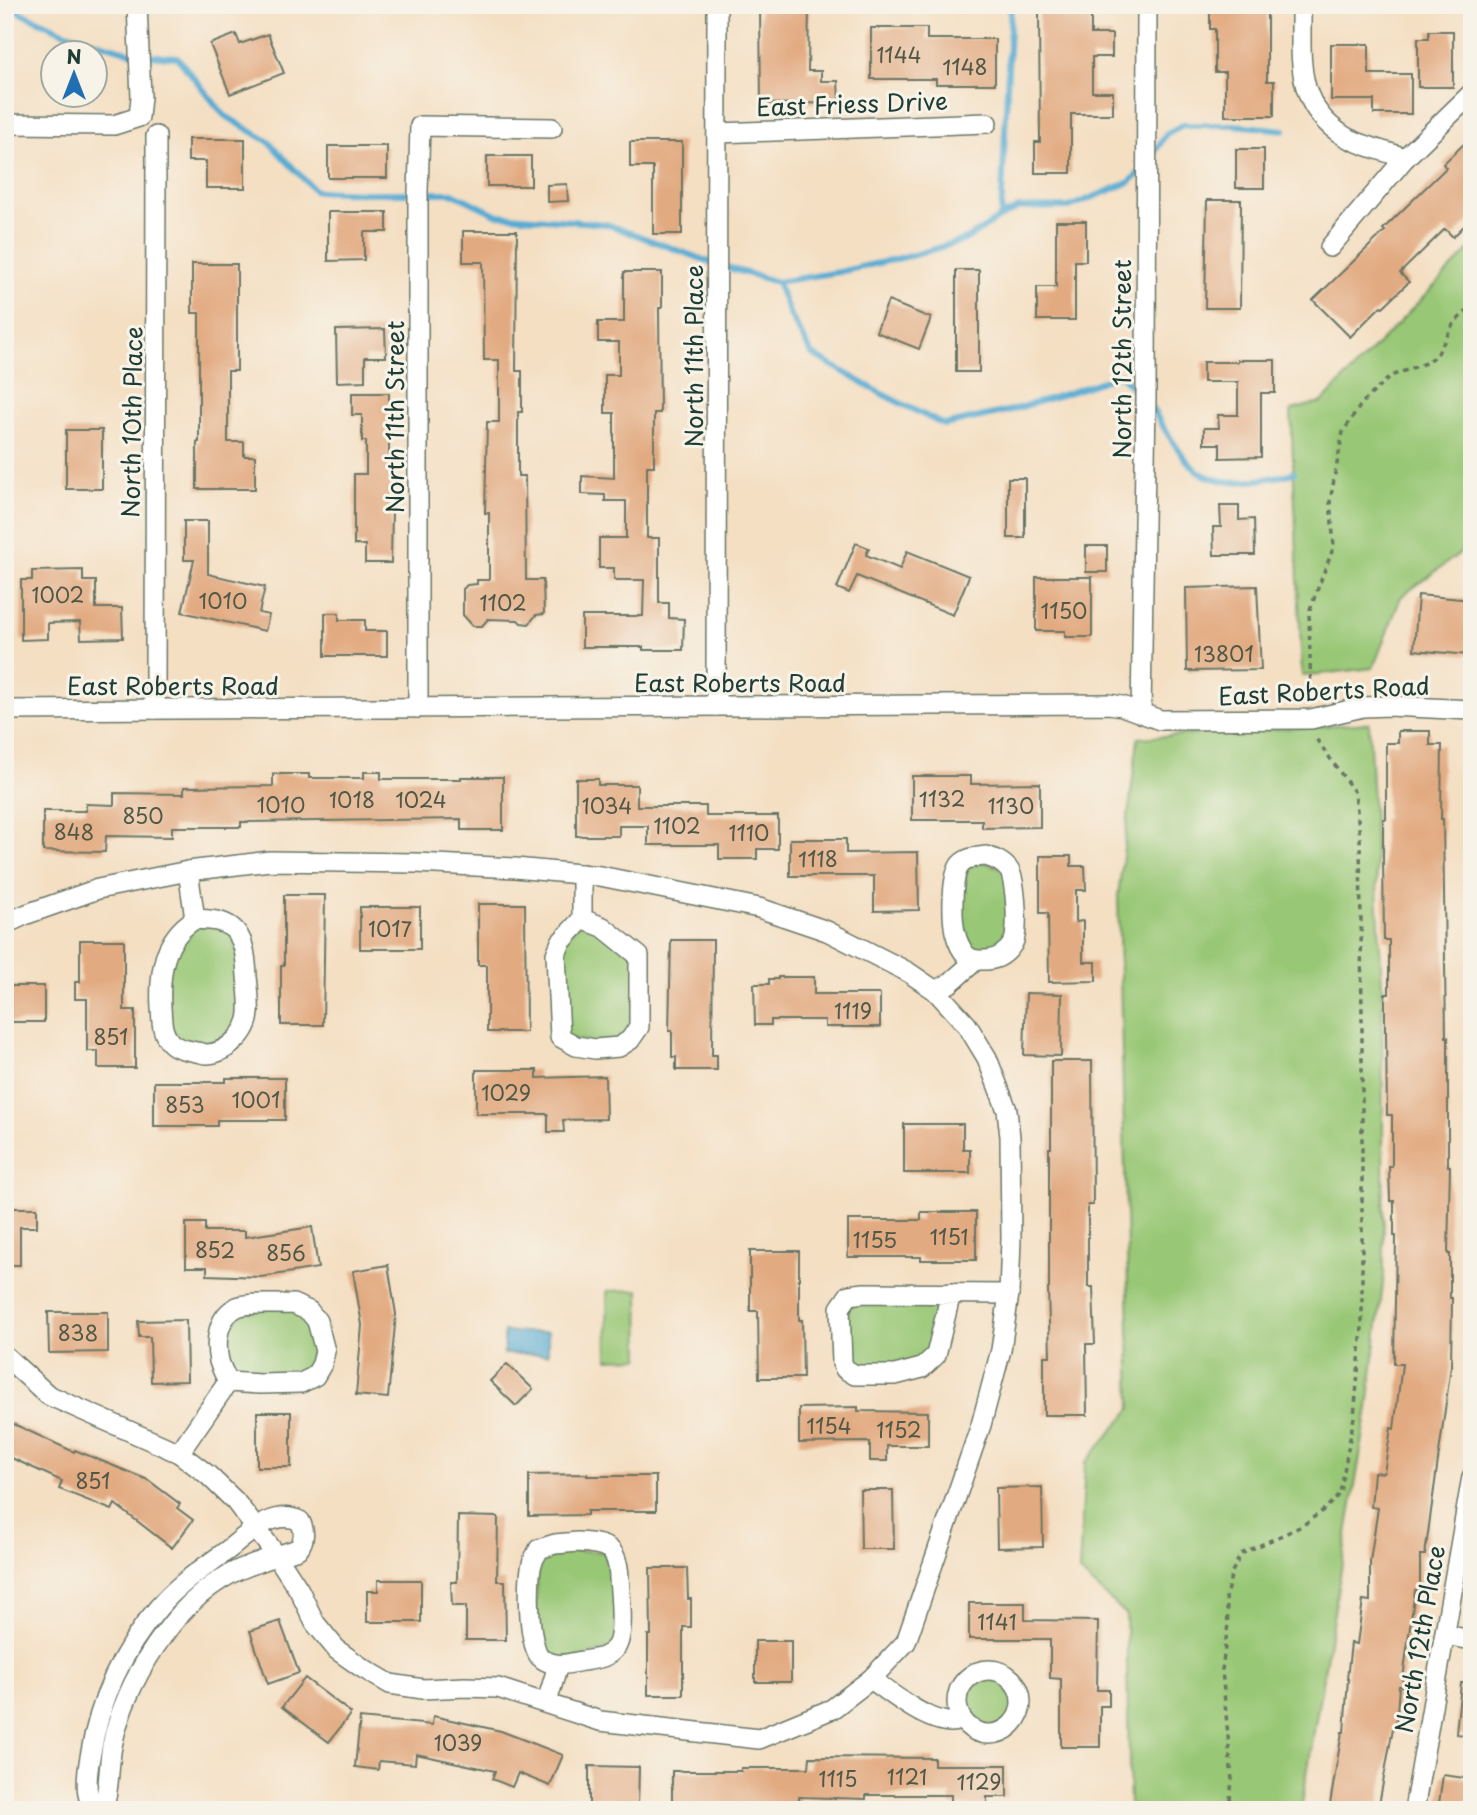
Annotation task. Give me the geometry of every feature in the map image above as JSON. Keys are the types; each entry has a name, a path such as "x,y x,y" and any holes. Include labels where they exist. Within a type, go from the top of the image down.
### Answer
{"street":[{"path":"5,124 114,125 139,117 141,97 137,5"},
{"name":"North 11th Place","path":"716,706 717,5"},
{"name":"North 12th Street","path":"1141,713 1146,399 1147,5"},
{"path":"1301,5 1302,74 1308,98 1324,119 1345,137 1405,158"},
{"path":"1329,247 1405,158 1472,93"},
{"name":"East Friess Drive","path":"718,132 987,123"},
{"name":"North 11th Street","path":"418,708 420,125 552,128"},
{"name":"North 10th Place","path":"155,709 156,136"},
{"name":"East Roberts Road","path":"5,710 1110,704 1160,720 1311,719 1363,707 1389,706 1471,710"},
{"path":"936,991 950,984 976,960 995,959 1007,951 1015,939 1016,923 1010,872 1000,861 986,856 972,858 960,865 953,893 954,931 967,956 976,960"},
{"path":"5,924 98,889 188,872 270,861 416,863 582,874 759,908 827,931 908,972 936,991 967,1025 987,1058 1007,1110 1010,1137 1011,1239 1009,1294 1001,1350 981,1424 906,1642 870,1679 832,1709 759,1739 600,1721 498,1688 423,1689 390,1684 337,1650 315,1623 299,1590 277,1556 235,1501 208,1475 179,1453 48,1395 5,1356"},
{"path":"188,872 195,919"},
{"path":"582,874 582,919 561,942 556,954 560,1037 576,1046 595,1049 619,1047 630,1040 639,1027 639,956 603,927 582,919"},
{"path":"195,919 215,920 231,927 240,937 246,958 250,1015 242,1034 224,1049 207,1054 185,1050 172,1043 162,1028 159,983 165,957 174,938 184,926 195,919"},
{"path":"951,1293 936,1355 922,1368 895,1375 855,1375 845,1369 842,1363 840,1308 849,1295 864,1293 951,1293 1009,1294"},
{"path":"293,1304 309,1311 317,1321 325,1351 315,1376 301,1383 228,1382 219,1364 219,1326 236,1308 244,1305 293,1304"},
{"path":"179,1453 228,1382"},
{"name":"North 12th Place","path":"1414,1810 1472,1478"},
{"path":"92,1810 87,1793 89,1765 100,1713 119,1667 146,1623 187,1579 255,1529 271,1520 292,1517 300,1521 304,1534 298,1549 232,1573 199,1596 186,1608 147,1658 128,1693 120,1717 103,1810"},
{"path":"555,1544 599,1544 613,1552 618,1564 621,1625 617,1646 604,1658 558,1665 541,1658 533,1647 529,1607 531,1565 539,1549 555,1544"},
{"path":"1445,1635 1472,1640"},
{"path":"547,1703 558,1665"},
{"path":"870,1679 907,1705 934,1718 951,1722 962,1719"}],"path":[{"path":"1230,1810 1232,1780 1222,1670 1228,1624 1226,1596 1232,1572 1241,1554 1301,1526 1326,1508 1340,1493 1354,1417 1362,1328 1360,837 1355,793 1313,734 1309,612 1334,546 1329,501 1343,432 1362,402 1391,376 1426,363 1438,353 1454,323 1472,306"}],"green space":[{"path":"1472,247 1472,544 1401,597 1373,668 1302,676 1291,410 1322,402"},
{"path":"1369,723 1382,986 1384,1275 1368,1408 1301,1810 1130,1810 1126,1614 1079,1572 1085,1463 1131,1409 1118,896 1138,738"},
{"path":"972,858 1010,871 1007,951 967,956 953,893"},
{"path":"582,919 639,956 639,1027 619,1047 560,1037 561,942"},
{"path":"184,926 231,927 250,1015 224,1049 172,1043 165,957"},
{"path":"639,1290 640,1358 608,1359 607,1291"},
{"path":"951,1293 922,1368 845,1369 849,1295"},
{"path":"293,1304 317,1321 315,1376 240,1384 218,1345 227,1315"},
{"path":"539,1549 613,1552 617,1646 558,1665 533,1647"},
{"path":"983,1670 995,1670 1012,1679 1019,1690 1019,1714 1012,1725 995,1734 983,1734 971,1729 962,1720 957,1708 957,1696 962,1684 971,1675"}],"water":[{"path":"504,1332 548,1332 548,1354 504,1354"}],"building":[{"path":"809,5 808,71 821,71 821,81 838,81 839,103 761,104 760,6"},
{"path":"1210,5 1267,5 1267,81 1274,81 1274,116 1225,116 1225,72 1215,72 1215,29 1210,29"},
{"path":"1039,12 1091,12 1091,34 1112,34 1112,57 1092,57 1092,92 1113,92 1113,114 1071,114 1071,173 1035,173 1035,142 1040,142"},
{"path":"871,28 927,28 927,39 995,39 995,84 936,84 936,79 871,79"},
{"path":"1429,31 1453,31 1453,87 1418,87 1418,38 1429,38"},
{"path":"236,34 240,44 268,34 284,73 230,94 210,44"},
{"path":"1331,44 1369,44 1369,74 1411,74 1411,114 1374,114 1374,100 1331,100"},
{"path":"1472,136 1472,218 1453,237 1445,229 1400,273 1409,282 1350,337 1313,300 1385,231 1383,229 1446,168 1443,164"},
{"path":"188,139 245,139 245,188 206,188 206,161 188,161"},
{"path":"630,142 682,142 682,234 653,234 653,167 630,167"},
{"path":"328,146 387,146 387,178 328,178"},
{"path":"1236,149 1264,149 1264,188 1236,188"},
{"path":"487,156 531,156 531,186 487,186"},
{"path":"567,184 568,201 547,202 547,185"},
{"path":"1207,200 1241,200 1240,308 1205,308"},
{"path":"328,212 387,212 387,232 364,232 364,260 328,261"},
{"path":"1056,221 1086,221 1086,261 1075,261 1075,320 1037,320 1037,287 1056,287"},
{"path":"463,231 517,231 516,371 522,371 522,412 518,412 518,476 525,476 526,580 543,580 544,614 536,615 529,624 518,620 488,619 482,626 473,626 463,615 463,589 467,585 477,584 477,580 489,580 489,513 485,513 487,422 499,422 499,360 484,360 483,262 463,262"},
{"path":"192,264 237,264 237,371 228,371 228,442 244,442 244,456 255,456 255,489 197,489 199,313 192,313"},
{"path":"956,270 979,270 979,372 956,372"},
{"path":"624,272 662,272 662,308 659,308 660,413 654,413 654,466 647,466 647,538 659,538 659,603 669,603 669,618 684,619 683,650 582,647 582,616 643,616 644,580 614,580 614,568 599,568 599,538 626,538 626,501 605,501 605,495 582,494 582,476 614,478 614,413 605,413 605,375 619,375 619,342 598,342 598,322 624,322"},
{"path":"888,301 931,318 919,349 876,332"},
{"path":"385,329 386,357 365,357 365,381 337,382 336,330"},
{"path":"1275,360 1275,393 1261,393 1261,457 1220,458 1220,444 1204,444 1204,428 1219,428 1218,415 1238,415 1238,382 1203,382 1203,362"},
{"path":"352,393 389,393 389,457 393,457 391,563 365,563 365,545 354,545 354,474 366,474 366,441 362,441 362,415 352,415"},
{"path":"66,430 102,430 102,489 66,489"},
{"path":"1008,478 1025,478 1025,538 1008,538"},
{"path":"1220,506 1239,506 1239,520 1254,519 1255,555 1214,555 1213,527 1221,527"},
{"path":"184,521 208,521 208,574 265,587 259,613 269,615 265,631 182,612 194,560 184,560"},
{"path":"856,543 869,548 866,555 900,569 907,551 969,576 953,615 857,576 849,593 837,588"},
{"path":"1086,546 1107,546 1107,572 1086,572"},
{"path":"83,570 83,581 96,581 96,608 122,608 123,638 81,639 80,622 48,623 48,639 21,640 21,580 32,580 32,571"},
{"path":"1036,577 1092,577 1092,637 1065,637 1065,631 1036,631"},
{"path":"1257,586 1261,670 1187,671 1186,588"},
{"path":"1418,595 1472,600 1469,655 1414,650"},
{"path":"325,613 339,613 339,620 365,620 365,631 387,631 387,656 325,656"},
{"path":"1398,731 1430,731 1430,745 1442,745 1451,1366 1425,1555 1420,1555 1420,1590 1415,1590 1402,1686 1399,1686 1396,1728 1393,1728 1378,1810 1329,1810 1344,1732 1351,1643 1357,1644 1363,1600 1370,1601 1370,1561 1378,1508 1371,1507 1374,1472 1384,1473 1391,1428 1394,1429 1402,1364 1394,1364 1396,1236 1394,1201 1390,1201 1392,1115 1387,1115 1385,994 1389,994 1389,940 1384,940 1383,856 1386,743 1398,743"},
{"path":"364,772 381,772 381,779 503,777 503,830 461,830 461,819 241,822 241,827 172,827 172,837 106,836 105,852 43,851 43,811 86,811 86,804 114,805 114,793 184,794 184,787 273,786 273,774 309,774 309,778 364,778"},
{"path":"912,776 971,776 971,784 1040,783 1040,827 982,828 982,820 912,820"},
{"path":"576,779 598,779 598,785 637,785 637,806 706,806 706,816 778,816 778,849 757,849 757,859 719,859 719,845 648,845 648,826 619,826 619,836 576,836"},
{"path":"790,839 846,839 846,853 918,852 919,910 874,911 874,876 790,876"},
{"path":"1040,856 1071,856 1071,866 1085,866 1086,890 1076,890 1076,922 1083,921 1083,962 1096,962 1096,981 1049,982 1048,913 1040,913"},
{"path":"284,895 325,895 323,1025 281,1025"},
{"path":"478,904 525,904 526,1032 487,1032 487,965 478,965"},
{"path":"360,907 420,907 420,949 360,949"},
{"path":"80,940 124,940 124,1010 135,1010 135,1068 98,1068 98,1051 87,1051 87,999 75,999 75,982 80,982"},
{"path":"671,940 713,940 712,1055 717,1055 717,1070 676,1070 676,1057 672,1057 672,1031 669,1031"},
{"path":"814,977 814,994 880,994 880,1027 825,1027 825,1020 771,1020 771,1025 755,1025 754,984 769,984 769,979"},
{"path":"5,986 44,986 44,1022 5,1022"},
{"path":"1026,993 1062,994 1061,1056 1024,1055"},
{"path":"1051,1061 1092,1061 1093,1205 1088,1205 1088,1287 1093,1287 1095,1344 1086,1344 1087,1415 1044,1415 1044,1356 1050,1356 1048,1289"},
{"path":"476,1070 537,1070 537,1078 605,1076 606,1119 563,1120 564,1132 548,1132 548,1114 476,1114"},
{"path":"226,1078 285,1078 285,1120 217,1120 217,1126 154,1126 154,1082 226,1082"},
{"path":"904,1124 963,1124 963,1149 970,1149 970,1173 904,1173"},
{"path":"5,1208 37,1208 37,1227 20,1227 20,1265 5,1265"},
{"path":"921,1212 976,1212 976,1260 848,1257 848,1220 921,1220"},
{"path":"186,1223 205,1223 205,1231 245,1231 245,1237 312,1227 318,1268 261,1277 207,1275 207,1267 186,1267"},
{"path":"750,1251 799,1251 799,1320 802,1320 803,1378 759,1378 758,1311 750,1311"},
{"path":"388,1265 396,1314 388,1398 356,1395 362,1325 353,1271"},
{"path":"48,1312 108,1312 108,1352 49,1353"},
{"path":"186,1320 187,1381 151,1382 150,1337 139,1337 138,1321"},
{"path":"507,1364 533,1389 516,1406 490,1381"},
{"path":"858,1407 858,1411 928,1412 928,1446 887,1446 887,1461 870,1461 870,1442 799,1443 799,1408"},
{"path":"257,1412 291,1412 291,1467 257,1467"},
{"path":"5,1420 74,1452 75,1450 148,1480 180,1504 177,1508 193,1520 172,1548 115,1504 112,1510 59,1489 62,1481 5,1455"},
{"path":"529,1475 656,1476 656,1511 587,1511 587,1515 529,1516"},
{"path":"1042,1487 1043,1547 997,1548 996,1488"},
{"path":"860,1490 893,1490 894,1549 861,1549"},
{"path":"458,1516 498,1517 497,1581 505,1581 506,1640 466,1640 466,1606 452,1606 451,1582 457,1582"},
{"path":"650,1568 687,1568 691,1627 683,1627 683,1695 648,1695"},
{"path":"378,1580 421,1580 421,1622 367,1622 367,1591 378,1591"},
{"path":"969,1603 1025,1603 1025,1620 1098,1621 1097,1690 1109,1690 1109,1706 1100,1706 1100,1747 1061,1747 1061,1679 1050,1678 1050,1639 969,1639"},
{"path":"280,1621 299,1673 268,1684 250,1631"},
{"path":"755,1641 791,1641 791,1682 755,1682"},
{"path":"305,1678 351,1713 329,1742 282,1707"},
{"path":"1461,1683 1472,1683 1472,1736 1456,1734"},
{"path":"433,1716 501,1731 563,1755 550,1786 518,1773 512,1787 492,1779 495,1771 416,1754 415,1764 379,1761 378,1770 355,1767 360,1718 432,1725"},
{"path":"810,1757 934,1758 934,1765 1007,1765 1007,1797 987,1797 987,1806 951,1806 951,1795 866,1795 866,1799 799,1797 799,1810 672,1810 672,1771 809,1768"},
{"path":"589,1766 639,1767 638,1807 589,1807"},
{"path":"1443,1775 1472,1779 1472,1810 1438,1810"}],"waterway":[{"path":"1001,217 1011,5"},
{"path":"5,6 64,32 139,55 177,57 224,115 269,142 315,191 452,193 498,215 606,224 718,265 777,282 790,315 812,354 944,425 1012,410 1120,375 1141,395"},
{"path":"1153,155 1167,133 1183,125 1234,125 1284,130"},
{"path":"777,282 839,272 965,240 1019,208 1069,207 1130,182 1143,169"},
{"path":"1152,409 1193,467 1215,479 1242,482 1294,473"}]}
